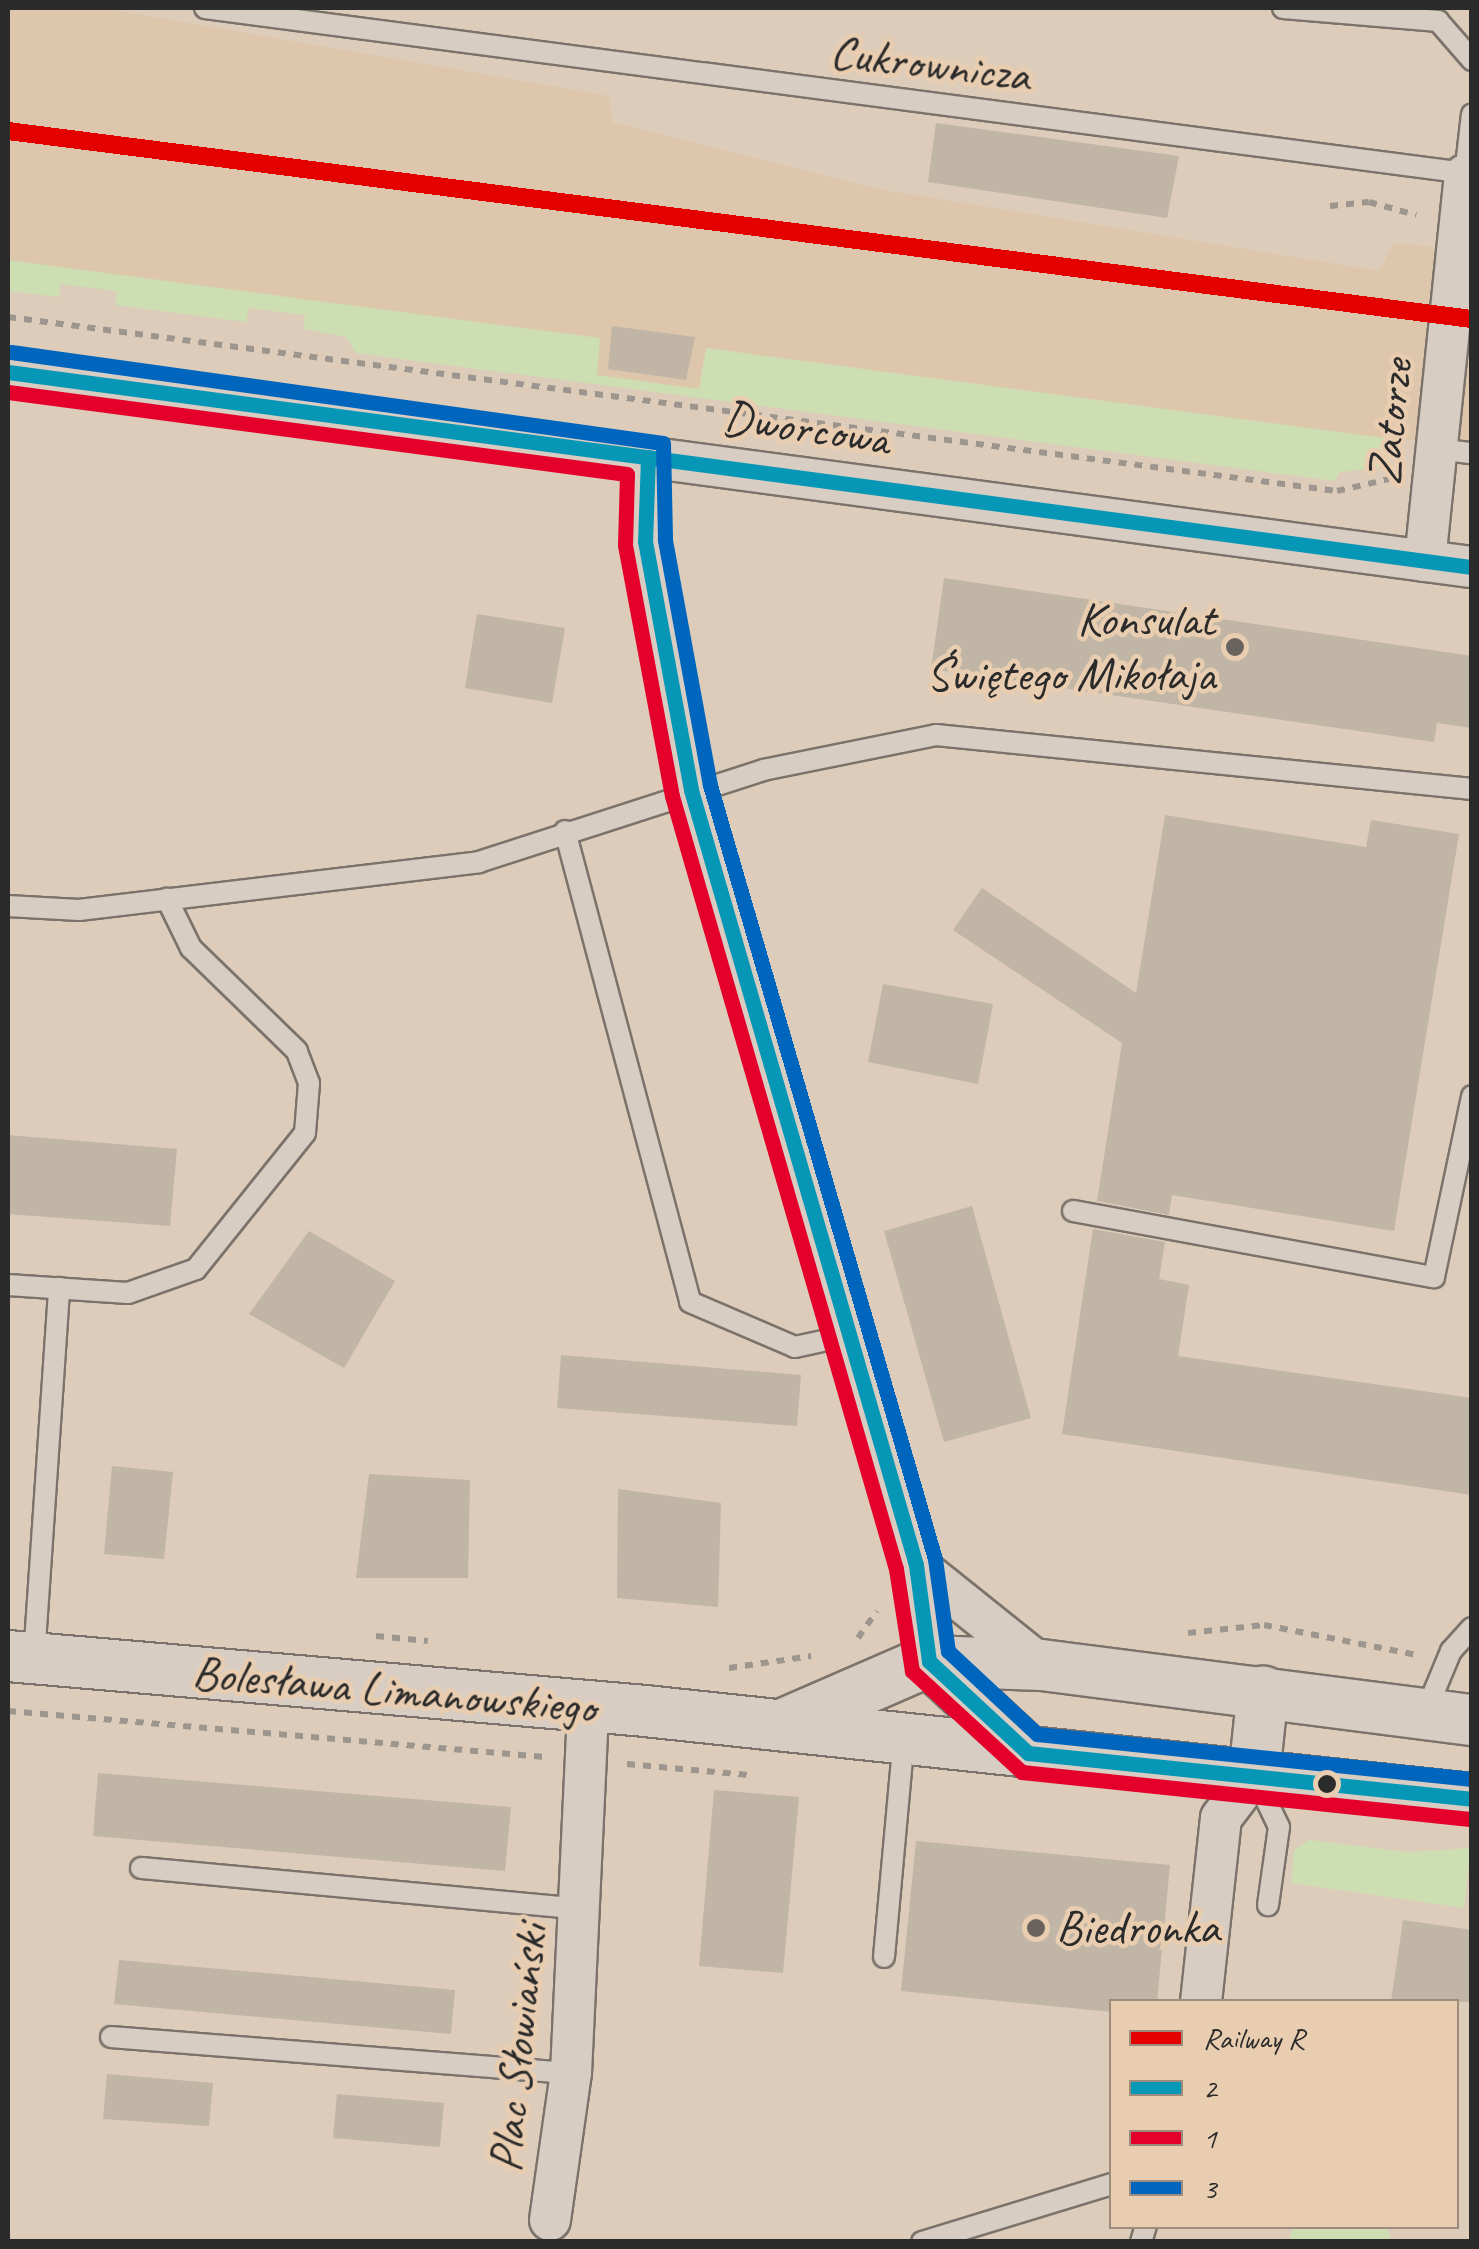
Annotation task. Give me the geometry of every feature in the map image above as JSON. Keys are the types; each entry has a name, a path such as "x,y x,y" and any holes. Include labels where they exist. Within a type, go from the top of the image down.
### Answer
{"street":[{"name":"Zatorze","path":"1426,561 1454,451 1468,174"},
{"name":"Dworcowa","path":"8,372 1472,566"},
{"path":"648,456 645,541 691,790 846,1336 916,1565 929,1660 1028,1753"},
{"path":"916,1565 1040,1665"},
{"name":"Bolesława Limanowskiego","path":"20,1657 588,1706 1472,1798"},
{"name":"Bolesława Limanowskiego","path":"780,1726 929,1660 1040,1665 1449,1716"},
{"path":"1201,1999 1221,1818 1254,1775 1263,1691"},
{"name":"Plac Słowiański","path":"550,2220 571,2072 582,1909 588,1706"}],"lane":[{"name":"Cukrownicza","path":"205,8 1468,174"},
{"path":"1283,8 1438,22 1472,60"},
{"path":"1468,174 1472,114"},
{"path":"8,906 79,910 478,862 691,790 936,735 1472,789"},
{"path":"566,831 690,1302 795,1347 846,1336"},
{"path":"8,1285 128,1293 196,1269 304,1133 309,1084 298,1051 191,948 168,899"},
{"path":"1073,1211 1434,1276 1472,1096"},
{"path":"20,1657 59,1288"},
{"path":"1449,1716 1446,1660 1472,1628"},
{"path":"884,1958 904,1739"},
{"path":"1254,1775 1278,1827 1268,1905"},
{"path":"141,1868 582,1909"},
{"path":"111,2036 571,2072"},
{"path":"922,2242 1109,2185"}],"path":[{"path":"1330,206 1396,205 1424,229"},
{"path":"8,316 1337,491 1365,490 1395,472"},
{"path":"854,1642 880,1594"},
{"path":"1168,1636 1264,1624 1446,1660"},
{"path":"367,1636 437,1644"},
{"path":"716,1670 820,1654"},
{"path":"8,1711 763,1777"}],"shaded area":[{"path":"8,8 102,8 609,96 612,122 878,189 1379,271 1394,243 1471,251 1471,441 1399,440 707,348 699,390 596,375 599,338 8,262"}],"green space":[{"path":"8,260 600,338 597,375 699,389 706,348 1399,440 1379,468 1340,472 1335,481 356,353 346,337 304,329 305,315 249,308 246,322 115,305 117,291 61,284 59,297 8,291"},
{"path":"1309,1840 1408,1852 1471,1848 1464,1908 1291,1883 1294,1850"},
{"path":"1292,2229 1388,2229 1391,2241 1290,2241"}],"building":[{"path":"936,123 1179,156 1167,218 928,182"},
{"path":"612,326 695,337 686,380 608,369"},
{"path":"944,578 1472,656 1472,728 1437,723 1434,742 931,669"},
{"path":"477,614 565,628 552,703 465,688"},
{"path":"1165,815 1366,847 1371,820 1459,834 1394,1231 1172,1195 1169,1215 1097,1201 1122,1043 953,930 982,888 1136,993"},
{"path":"883,984 993,1004 978,1084 868,1062"},
{"path":"8,1135 177,1149 170,1226 8,1214"},
{"path":"972,1206 1031,1418 944,1442 884,1231"},
{"path":"1093,1229 1165,1242 1159,1279 1189,1285 1178,1356 1472,1398 1472,1495 1062,1434"},
{"path":"309,1231 395,1281 344,1368 249,1314"},
{"path":"561,1355 801,1375 797,1426 557,1408"},
{"path":"112,1466 173,1472 164,1559 104,1554"},
{"path":"369,1474 470,1480 468,1578 356,1578"},
{"path":"618,1489 721,1503 718,1607 617,1598"},
{"path":"98,1773 511,1807 505,1871 93,1836"},
{"path":"714,1790 799,1797 783,1973 699,1966"},
{"name":"Biedronka","path":"916,1841 1170,1865 1157,1999 1109,1999 1109,2012 901,1991"},
{"path":"1403,1920 1472,1930 1472,2002 1391,1999"},
{"path":"119,1960 455,1990 451,2034 114,2004"},
{"path":"107,2074 213,2083 209,2126 103,2119"},
{"path":"337,2094 444,2103 440,2147 333,2138"}],"rail line":[{"name":"R","path":"8,131 1472,319"}],"transit line":[{"name":"3","path":"11,352 663,443 665,540 710,785 935,1559 948,1651 1037,1734 1472,1779"},
{"name":"2","path":"8,372 1472,567"},
{"name":"1","path":"8,392 627,474 625,545 672,796 896,1569 912,1671 1022,1772 1470,1819"},
{"name":"2","path":"648,457 645,541 691,790 916,1565 929,1661 1028,1753 1472,1799"}],"place":[{"name":"Konsulat Świętego Mikołaja","path":"1235,647"},
{"name":"Biedronka","path":"1036,1928"}]}
